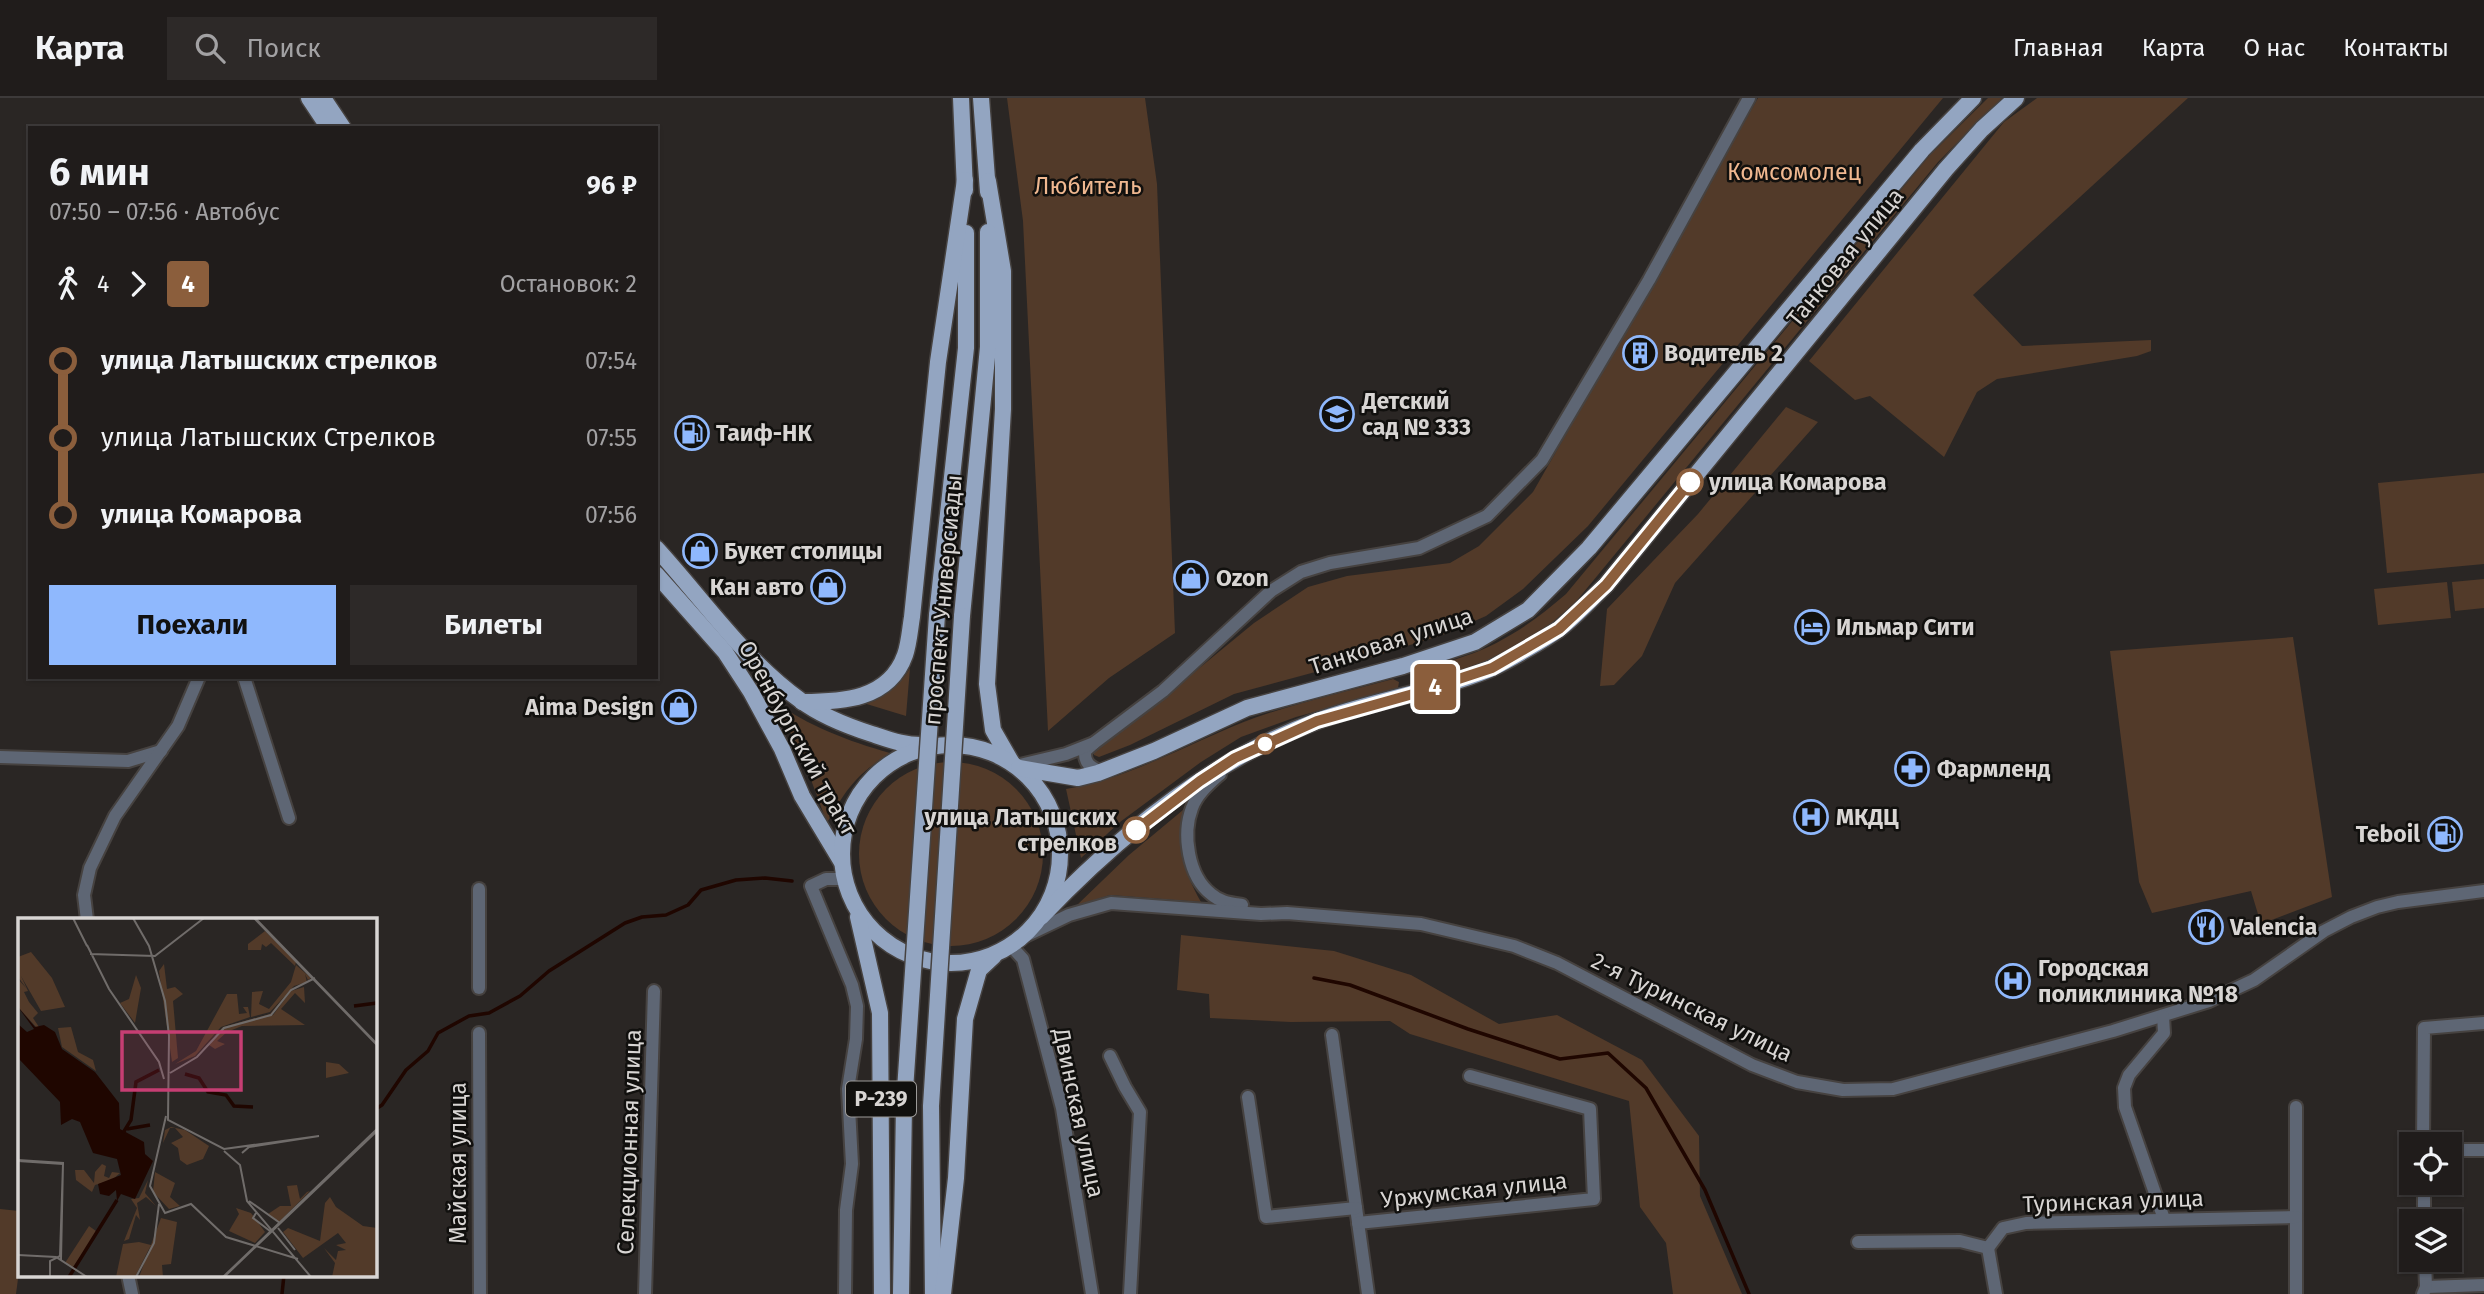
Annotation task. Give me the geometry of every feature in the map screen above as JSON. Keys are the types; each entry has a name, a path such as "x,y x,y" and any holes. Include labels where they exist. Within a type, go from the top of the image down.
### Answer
{"main road":[{"path":"309,98 328,126"},
{"path":"323,98 343,126"},
{"name":"проспект Универсиады","path":"901,1294 904,1105 937,615 966,348 965,180 961,98"},
{"name":"проспект Универсиады","path":"933,1294 930,1106 962,616 988,347 988,181 981,98"},
{"name":"Танковая улица","path":"1016,766 1079,778 1101,772 1247,708 1404,666 1475,642 1528,610 1589,548 1922,150 1973,98"},
{"name":"Танковая улица","path":"1041,917 1078,878 1135,831 1235,758 1317,721 1492,668 1559,629 1606,585 1946,169 1982,129 2017,98"},
{"path":"802,702 845,701 875,691 890,682 905,656 912,617 939,362 965,180"},
{"path":"988,181 1003,271 1003,409 987,684 993,730 1016,766"},
{"name":"Оренбургский тракт","path":"658,550 751,655 778,683 802,702 832,719 912,746 952,745"},
{"name":"Оренбургский тракт","path":"658,576 732,662 771,727 802,796 843,871"},
{"path":"1404,666 1413,694"},
{"name":"Р-239","path":"856,908 882,938 902,952 917,958 957,963 981,960 996,954 1025,936 1041,917 1056,887 1061,855 1060,838 1050,807 1037,786 1016,766 987,751 952,745 931,747 895,760 868,783 854,804 845,829 843,871 856,908 880,1013 882,1294"},
{"name":"Р-239","path":"943,1294 956,1178 965,1019 979,970 996,954"}],"street":[{"path":"1101,772 1089,765 1085,751 1163,691 1270,592 1301,572 1330,563 1419,548 1487,516 1542,460 1649,281 1749,98"},
{"path":"87,918 84,895 90,868 115,816 178,726 198,679"},
{"path":"245,679 289,818"},
{"path":"1016,766 1066,754 1094,743"},
{"path":"0,757 128,761 161,751"},
{"path":"1235,758 1199,795 1192,807 1187,832 1192,866 1202,885 1218,899 1287,913"},
{"path":"843,871 811,886 852,985 857,1006 856,1039 848,1088 852,1164 846,1210 845,1294"},
{"path":"478,988 479,889"},
{"name":"2-я Туринская улица","path":"1025,936 1069,915 1111,903 1422,924 1514,946 1557,963 1752,1065 1797,1082 1843,1090 1893,1089 2163,1016 2232,992 2324,931 2351,917 2398,902 2484,891"},
{"name":"Двинская улица","path":"1011,946 1023,959 1062,1108 1092,1294"},
{"name":"Селекционная улица","path":"645,1294 654,991"},
{"path":"2163,1016 2164,1033 2129,1075 2124,1088 2125,1107 2164,1219"},
{"path":"2423,1132 2424,1028 2484,1023"},
{"name":"Майская улица","path":"479,1033 480,1294"},
{"path":"1332,1035 1368,1294"},
{"name":"Двинская улица","path":"1110,1056 1140,1112 1130,1294"},
{"name":"Уржумская улица","path":"1358,1223 1594,1199 1590,1109 1470,1076"},
{"path":"1248,1097 1266,1217 1356,1208"},
{"path":"2296,1107 2296,1294"},
{"path":"2462,1150 2484,1150"},
{"name":"Туринская улица","path":"1988,1248 2003,1228 2026,1223 2296,1217"},
{"path":"1858,1242 1960,1241 1988,1248 1996,1294"},
{"path":"2425,1272 2424,1290 2484,1284"},
{"path":"128,1276 132,1294"}],"green space":[{"name":"Любитель","path":"1007,98 1145,98 1157,184 1175,633 1109,678 1048,731 1023,221"},
{"name":"Комсомолец","path":"1758,98 1943,98 1588,526 1523,589 1486,616 1445,634 1234,694 1130,745 1099,757 1094,755 1094,748 1147,711 1254,623 1308,587 1347,576 1450,563 1479,546 1533,492"},
{"path":"1988,98 2002,98 1938,162 1574,604 1534,636 1508,652 1426,681 1419,680 1419,671 1479,651 1506,638 1566,594 1929,156"},
{"path":"2037,98 2188,98 1973,295 2022,346 2151,340 2151,351 2137,356 1997,379 1977,392 1944,457 1870,396 1855,400 1809,361 2004,122"},
{"path":"1786,407 1818,422 1675,583 1642,656 1614,685 1600,686 1607,609 1698,514"},
{"path":"2484,473 2484,564 2387,573 2378,483"},
{"path":"2484,579 2484,608 2455,611 2452,582"},
{"path":"2447,582 2451,618 2378,625 2374,589"},
{"path":"2293,637 2332,897 2261,924 2251,891 2152,913 2139,882 2110,651"},
{"path":"910,668 906,716 860,702 889,690"},
{"path":"1393,679 1399,682 1395,690 1296,717 1241,737 1201,762 1120,822 1081,858 1066,789 1138,768 1257,717"},
{"path":"772,700 829,732 890,753 853,783 827,823 800,750"},
{"path":"951,762 986,769 1016,789 1036,819 1043,854 1036,889 1016,919 986,939 951,946 916,939 886,919 866,889 859,854 866,819 886,789 916,769"},
{"path":"1183,810 1183,858 1201,902 1110,895 1076,906 1129,855"},
{"path":"1181,935 1334,951 1411,975 1499,1024 1557,1015 1642,1060 1699,1136 1700,1196 1742,1294 1673,1294 1666,1243 1640,1207 1629,1101 1410,1034 1390,1021 1291,1022 1210,1018 1209,994 1177,990"},
{"path":"0,1209 18,1211 16,1294 0,1294"}],"waterway":[{"path":"376,1109 382,1105 406,1070 428,1051 438,1033 469,1016 489,1013 520,996 549,971 625,923 642,917 666,915 688,905 701,890 736,880 765,878 792,881"},
{"path":"1314,978 1350,985 1468,1029 1560,1059 1608,1053 1646,1088 1705,1190 1749,1294"},
{"path":"282,1294 284,1276"}],"bus line":[{"name":"4","path":"1136,830 1235,758 1317,721 1492,668 1559,629 1606,585 1690,482"}],"place":[{"name":"Водитель 2","path":"1640,353"},
{"name":"Детский сад № 333","path":"1337,414"},
{"name":"Таиф-НК","path":"692,433"},
{"name":"улица Комарова","path":"1690,482"},
{"name":"Букет столицы","path":"700,551"},
{"name":"Ozon","path":"1191,578"},
{"name":"Кан авто","path":"828,587"},
{"name":"Ильмар Сити","path":"1812,627"},
{"name":"Aima Design","path":"679,707"},
{"name":"Фармленд","path":"1912,769"},
{"name":"МКДЦ","path":"1811,817"},
{"name":"улица Латышских стрелков","path":"1136,830"},
{"name":"Teboil","path":"2445,834"},
{"name":"Valencia","path":"2206,927"},
{"name":"Городская поликлиника №18","path":"2013,981"}]}
